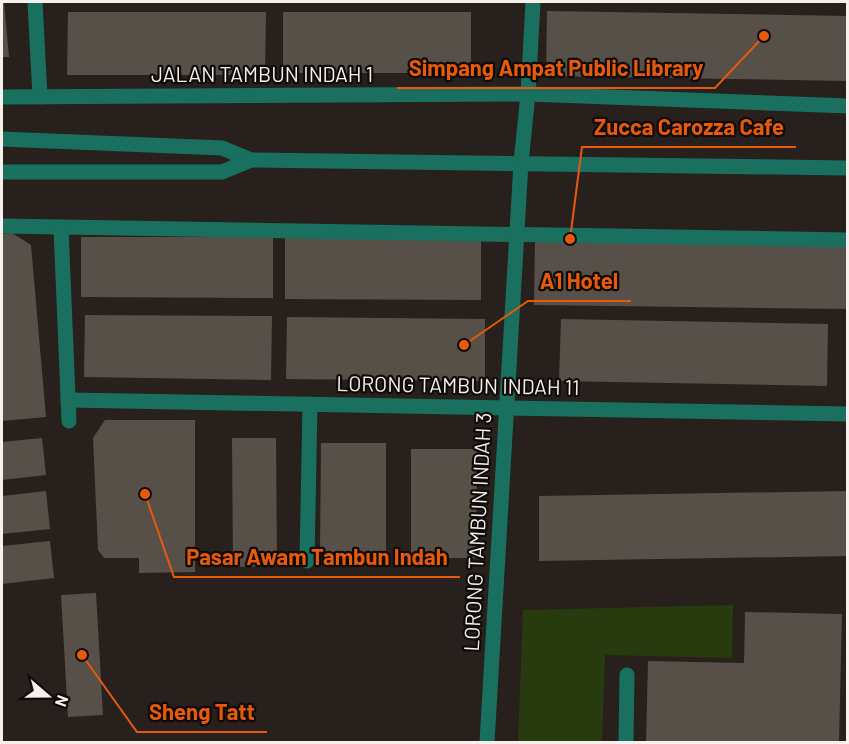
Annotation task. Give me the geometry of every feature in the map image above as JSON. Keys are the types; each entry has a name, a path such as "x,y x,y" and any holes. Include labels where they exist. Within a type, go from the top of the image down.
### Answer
{"street":[{"path":"35,2 40,97"},
{"name":"LORONG TAMBUN INDAH 3","path":"488,742 521,164 528,94 533,2"},
{"name":"JALAN TAMBUN INDAH 1","path":"2,97 528,94 848,106"},
{"path":"2,139 222,148 251,160 848,168"},
{"path":"2,171 222,172 251,160"},
{"path":"2,226 848,240"},
{"path":"61,228 69,421"},
{"name":"LORONG TAMBUN INDAH 11","path":"68,400 848,414"},
{"path":"307,561 310,404"},
{"path":"626,742 627,675"}],"green space":[{"path":"733,605 732,658 605,655 602,742 518,742 523,610"}],"building":[{"path":"2,2 4,2 9,57 2,57"},
{"path":"547,11 848,16 848,81 546,76"},
{"path":"68,12 266,12 265,75 67,75"},
{"path":"283,12 471,12 471,73 283,73"},
{"path":"12,233 31,245 46,417 2,421 2,234"},
{"path":"81,237 273,237 273,298 81,297"},
{"path":"285,237 481,238 481,300 285,299"},
{"path":"535,238 848,242 848,309 534,305"},
{"path":"85,315 272,316 271,380 84,377"},
{"path":"287,317 485,319 485,381 286,379"},
{"path":"561,319 828,324 827,386 559,381"},
{"path":"105,420 195,420 195,572 139,573 139,558 104,558 98,550 93,438"},
{"path":"42,438 46,475 2,480 2,442"},
{"path":"232,438 276,438 277,566 233,567"},
{"path":"321,443 386,443 386,552 320,552"},
{"path":"411,449 477,449 476,558 411,558"},
{"path":"46,491 50,529 2,534 2,496"},
{"path":"848,491 848,556 539,561 539,496"},
{"path":"50,541 54,578 2,584 2,546"},
{"path":"96,593 103,715 68,717 61,595"},
{"path":"745,612 842,614 839,742 646,742 648,661 744,663"}],"place":[{"name":"Simpang Ampat Public Library","path":"764,36"},
{"name":"Zucca Carozza Cafe","path":"570,239"},
{"name":"A1 Hotel","path":"464,345"},
{"name":"Pasar Awam Tambun Indah","path":"145,494"},
{"name":"Sheng Tatt","path":"82,655"}]}
